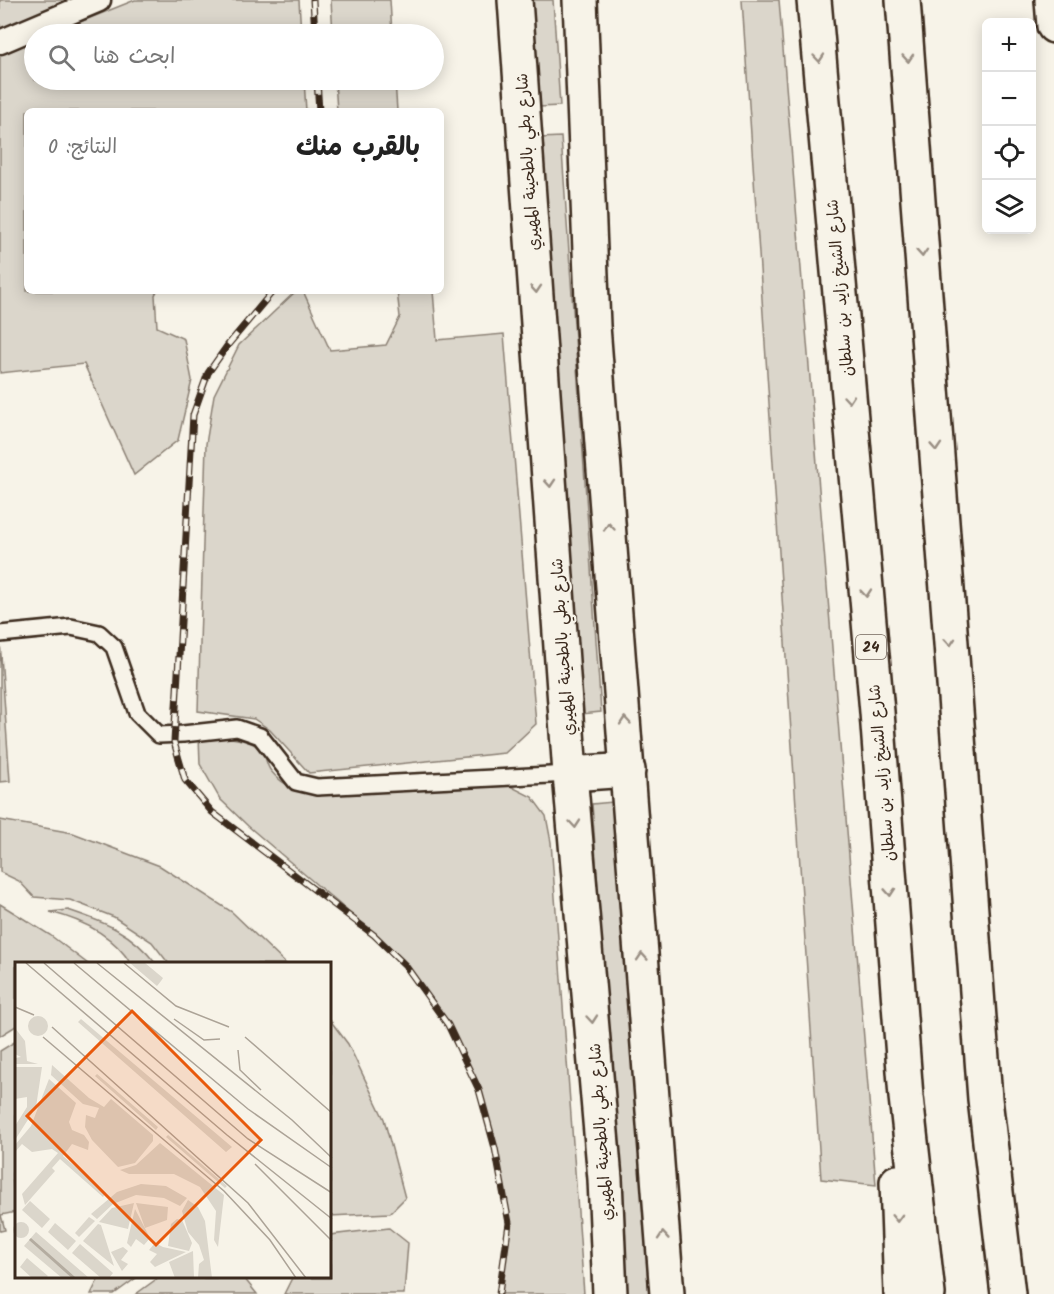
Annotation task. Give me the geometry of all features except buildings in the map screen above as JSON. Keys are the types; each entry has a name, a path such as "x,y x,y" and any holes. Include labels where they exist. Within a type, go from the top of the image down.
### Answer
{"main road":[{"name":"شارع بطي بالطحينة المهيري","path":"515,0 570,774 605,1179 610,1294"},
{"path":"580,0 593,326 667,1294"},
{"name":"شارع الشيخ زايد بن سلطان","path":"814,0 877,712 906,1096 928,1294"},
{"path":"903,0 985,1100 1008,1294"},
{"path":"1052,0 1054,26"},
{"path":"570,774 628,770"},
{"path":"901,1294 897,1185 906,1096"}],"street":[{"path":"42,24 99,0"},
{"path":"0,42 24,32"}],"lane":[{"path":"0,634 71,627 99,633 114,647 136,713 159,735 237,728 260,736 296,782 317,787 570,774"}],"shaded area":[{"path":"0,0 77,0 0,30"},
{"path":"135,0 299,0 300,24 75,24"},
{"path":"331,0 390,0 391,24 332,24"},
{"path":"532,0 553,0 560,106 539,107"},
{"path":"742,0 779,0 876,1185 821,1179"},
{"path":"24,44 24,90 305,90 306,108 24,108 24,294 156,294 157,327 184,339 192,380 178,440 134,475 84,364 0,373 0,54"},
{"path":"336,90 396,90 397,108 337,108"},
{"path":"561,137 601,712 581,714 540,138"},
{"path":"293,294 304,294 330,350 386,345 400,317 397,294 433,294 437,340 504,334 536,724 505,753 309,773 270,730 254,719 198,711 206,444 214,395 239,345"},
{"path":"0,641 10,781 0,782"},
{"path":"199,736 232,738 256,745 262,750 269,769 276,777 302,791 325,794 504,783 532,797 546,816 551,842 584,1294 499,1294 509,1223 498,1157 479,1090 448,1025 405,965 358,920 248,826 220,799 200,764"},
{"path":"613,802 649,1294 627,1294 592,804"},
{"path":"0,820 73,833 160,866 232,912 284,962 167,962 152,942 114,917 70,900 34,897 19,881 0,872"},
{"path":"0,904 50,935 85,962 15,962 15,1027 0,1036"},
{"path":"68,910 94,919 127,936 154,962 130,962 124,953 106,936 74,919 50,912"},
{"path":"332,1023 348,1044 384,1119 405,1198 390,1213 332,1216"},
{"path":"15,1042 15,1164 12,1174 15,1212 1,1215 5,1230 0,1231 0,1051"},
{"path":"389,1228 408,1243 404,1294 284,1294 292,1279 332,1279 332,1235"},
{"path":"98,1279 135,1279 114,1294 91,1294"},
{"path":"157,1279 245,1279 257,1294 136,1294"}],"railway":[{"path":"313,0 314,24"},
{"path":"318,90 319,108"},
{"path":"270,294 227,346 208,373 193,415 174,742 185,780 212,812 374,935 405,965 448,1025 479,1090 495,1148 509,1223 499,1294"}]}
